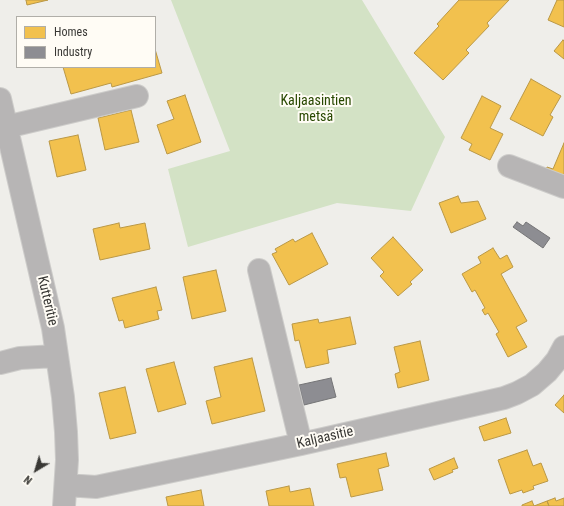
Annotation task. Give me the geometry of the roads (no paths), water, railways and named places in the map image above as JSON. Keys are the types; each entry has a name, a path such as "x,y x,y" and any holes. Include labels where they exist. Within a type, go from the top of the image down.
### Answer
{"street":[{"path":"6,127 137,96"},
{"name":"Kutteritie","path":"0,99 53,328 63,397 66,432 67,460 65,496"},
{"path":"509,166 564,187"},
{"path":"259,270 301,444"},
{"name":"Kaljaasitie","path":"65,496 96,487 301,444 504,398 532,385 547,372 557,360 564,347"},
{"path":"0,363 20,358 57,356"}],"park label":[{"name":"Kaljaasintien metsä","path":"316,110"}]}
